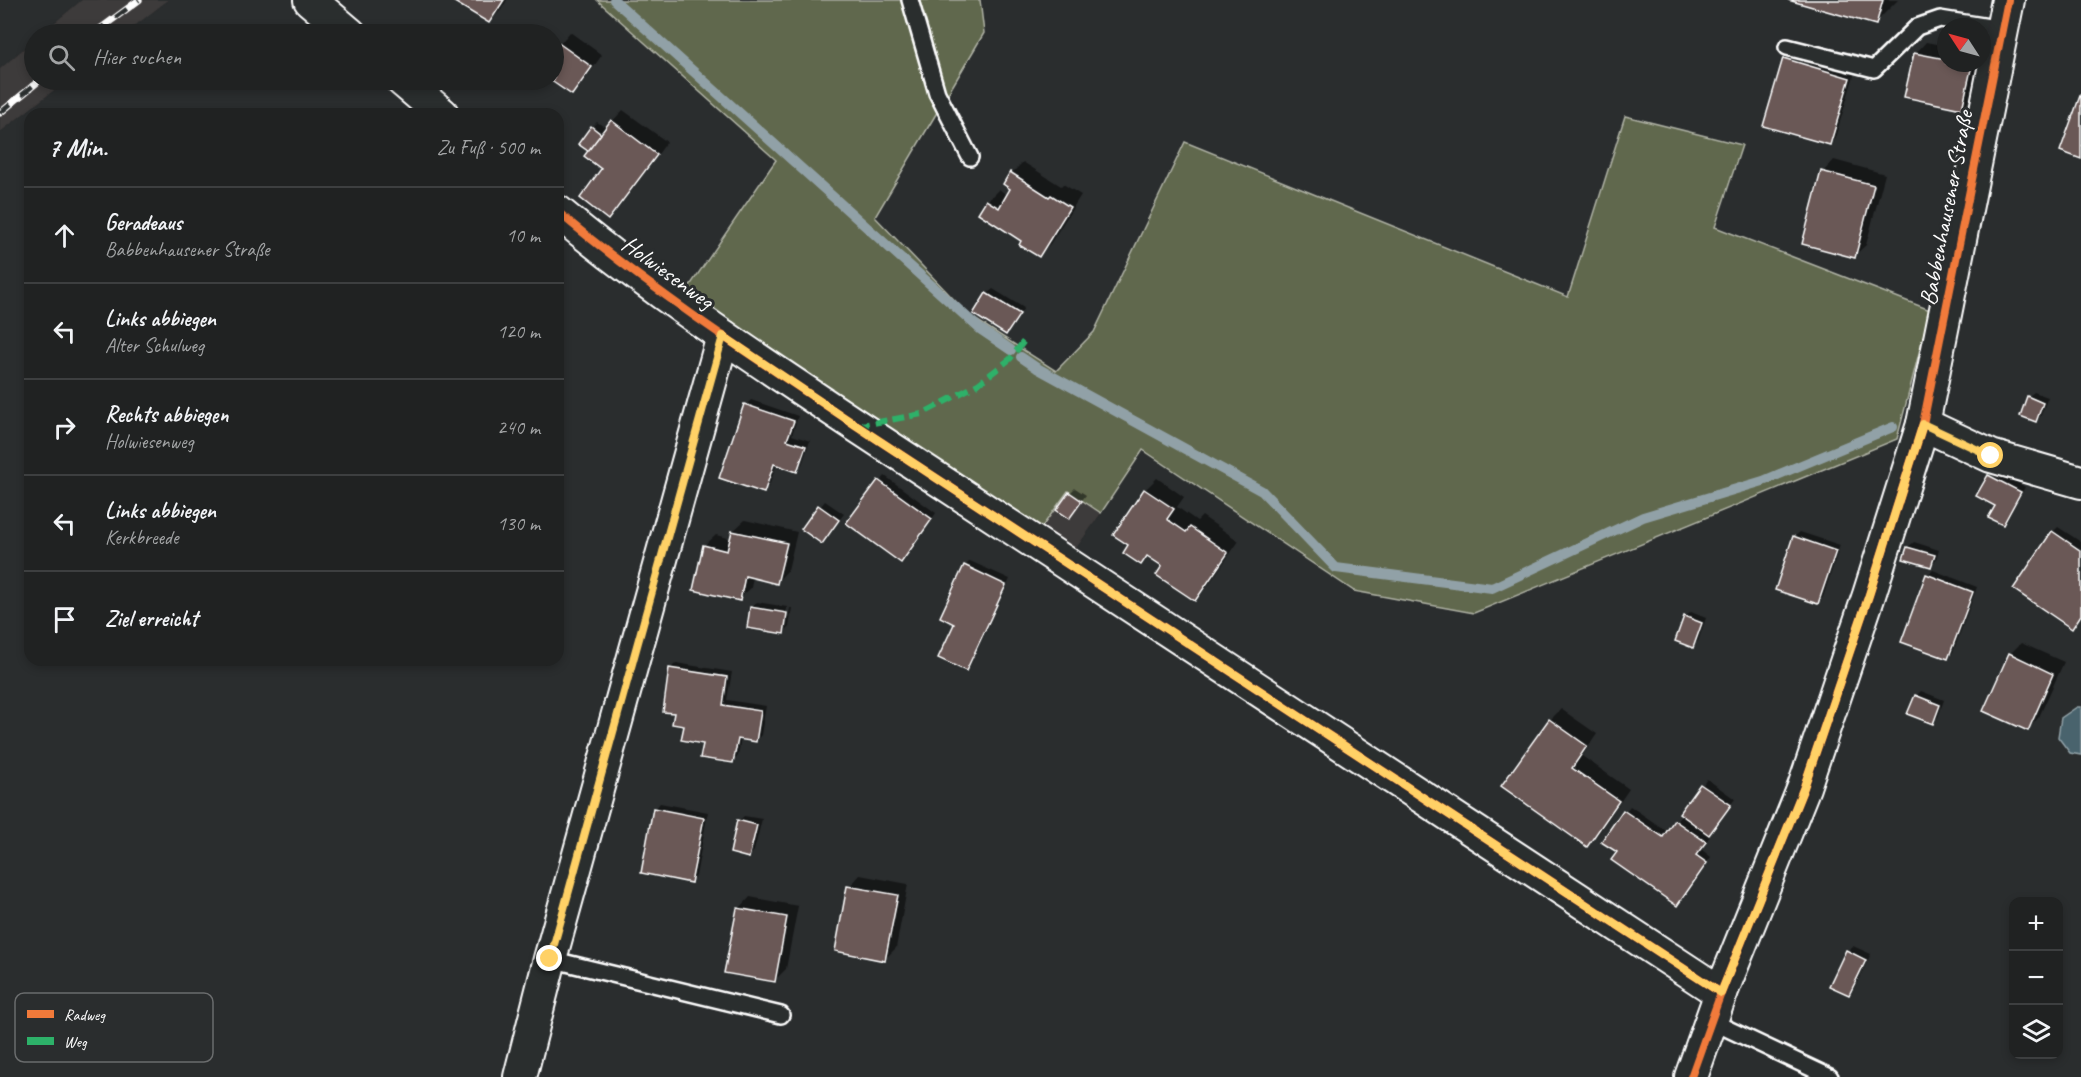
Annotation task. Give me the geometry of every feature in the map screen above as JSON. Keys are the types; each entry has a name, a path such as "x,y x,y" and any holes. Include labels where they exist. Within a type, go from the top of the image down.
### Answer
{"street":[{"path":"310,0 338,24"},
{"name":"Babbenhausener Straße","path":"1690,1077 1804,787 1869,595 1923,424 2005,15"},
{"path":"414,90 435,108"},
{"name":"Holwiesenweg","path":"564,217 609,255 723,336 1716,1007"},
{"path":"520,1077 550,959 723,336"},
{"path":"1923,424 1991,456 2081,482"}],"lane":[{"path":"910,0 937,93 970,157"},
{"path":"1787,47 1874,69 1917,27 1940,19 2005,15"},
{"path":"550,959 782,1015"},
{"path":"1716,1007 1830,1077"}],"shaded area":[{"path":"82,0 168,0 137,24 53,24"},
{"path":"24,49 24,90 54,90 31,108 24,108 24,113 0,132 0,69"},
{"path":"1068,490 1101,513 1059,572 1026,549"}],"green space":[{"path":"597,0 980,0 984,33 875,217 970,316 1056,371 1094,332 1185,142 1568,297 1625,116 1742,145 1715,227 1930,310 1897,439 1474,613 1354,591 1143,450 1101,513 1068,491 1026,549 674,309 776,160"}],"water":[{"path":"2077,707 2081,707 2081,755 2070,753 2058,737 2061,718"}],"building":[{"path":"451,0 504,0 489,23"},
{"path":"1788,0 1883,0 1876,25"},
{"path":"564,47 592,67 572,95 564,90"},
{"path":"1914,53 1937,57 1937,72 1970,72 1962,109 1904,97"},
{"path":"1783,58 1850,78 1830,145 1763,126"},
{"path":"2081,93 2081,159 2060,151"},
{"path":"611,120 657,155 608,220 580,198 601,169 584,156"},
{"path":"591,126 601,134 588,151 578,144"},
{"path":"1821,171 1874,185 1855,258 1802,244"},
{"path":"1010,172 1049,197 1051,195 1070,207 1039,257 1019,245 1021,241 978,213 986,200 999,208 1010,189 1003,184"},
{"path":"986,293 1020,314 1006,335 973,314"},
{"path":"2027,396 2043,403 2036,422 2020,416"},
{"path":"744,404 794,421 787,440 806,446 797,472 774,464 764,493 719,478"},
{"path":"1988,475 2021,492 2003,525 1988,518 1995,506 1976,496"},
{"path":"878,480 932,519 901,563 846,523"},
{"path":"1144,489 1174,509 1167,519 1186,532 1190,527 1228,553 1195,601 1156,575 1162,566 1147,556 1141,565 1123,553 1128,545 1113,535"},
{"path":"1069,492 1082,501 1069,519 1056,510"},
{"path":"818,505 839,520 822,544 801,529"},
{"path":"732,531 787,543 777,584 745,576 740,601 693,590 703,545 727,551"},
{"path":"2052,531 2081,551 2081,615 2072,629 2013,589"},
{"path":"1793,536 1836,551 1818,604 1775,590"},
{"path":"1907,547 1935,555 1931,567 1903,559"},
{"path":"964,565 1006,585 966,671 938,658 954,624 940,617"},
{"path":"1926,574 1973,592 1948,659 1901,642"},
{"path":"750,607 787,613 784,634 747,628"},
{"path":"1684,616 1702,623 1693,648 1675,641"},
{"path":"2009,653 2053,674 2028,731 1983,711"},
{"path":"669,668 727,677 723,705 761,711 756,742 738,739 733,763 700,758 703,744 681,740 684,726 672,724 674,713 663,712"},
{"path":"1915,695 1940,705 1933,724 1907,714"},
{"path":"1549,719 1587,746 1572,768 1619,801 1587,847 1501,786"},
{"path":"1700,784 1731,805 1709,835 1679,813"},
{"path":"653,808 704,818 691,883 641,873"},
{"path":"1623,810 1663,837 1674,820 1706,842 1696,855 1707,863 1677,906 1611,860 1617,852 1601,842"},
{"path":"737,820 757,825 749,858 730,853"},
{"path":"847,886 898,895 885,961 835,951"},
{"path":"737,908 787,917 775,982 724,973"},
{"path":"1846,950 1866,960 1849,995 1829,986"}],"waterway":[{"path":"614,0 980,329 1011,350"},
{"path":"1021,357 1037,368 1262,491 1336,568 1492,588 1643,517 1763,481 1893,427"}],"railway":[{"path":"107,24 139,0"},
{"path":"0,113 28,90"}],"marked path":[{"path":"857,426 922,414 978,384 1010,359 1024,341"}],"cycle path":[{"path":"1691,1077 1721,993 1804,787 1869,595 1923,424 2008,0"},
{"path":"564,217 630,269 780,375 1721,993"}],"route":[{"path":"550,959 723,336 1721,993 1804,787 1869,595 1923,424 1991,456"}]}
